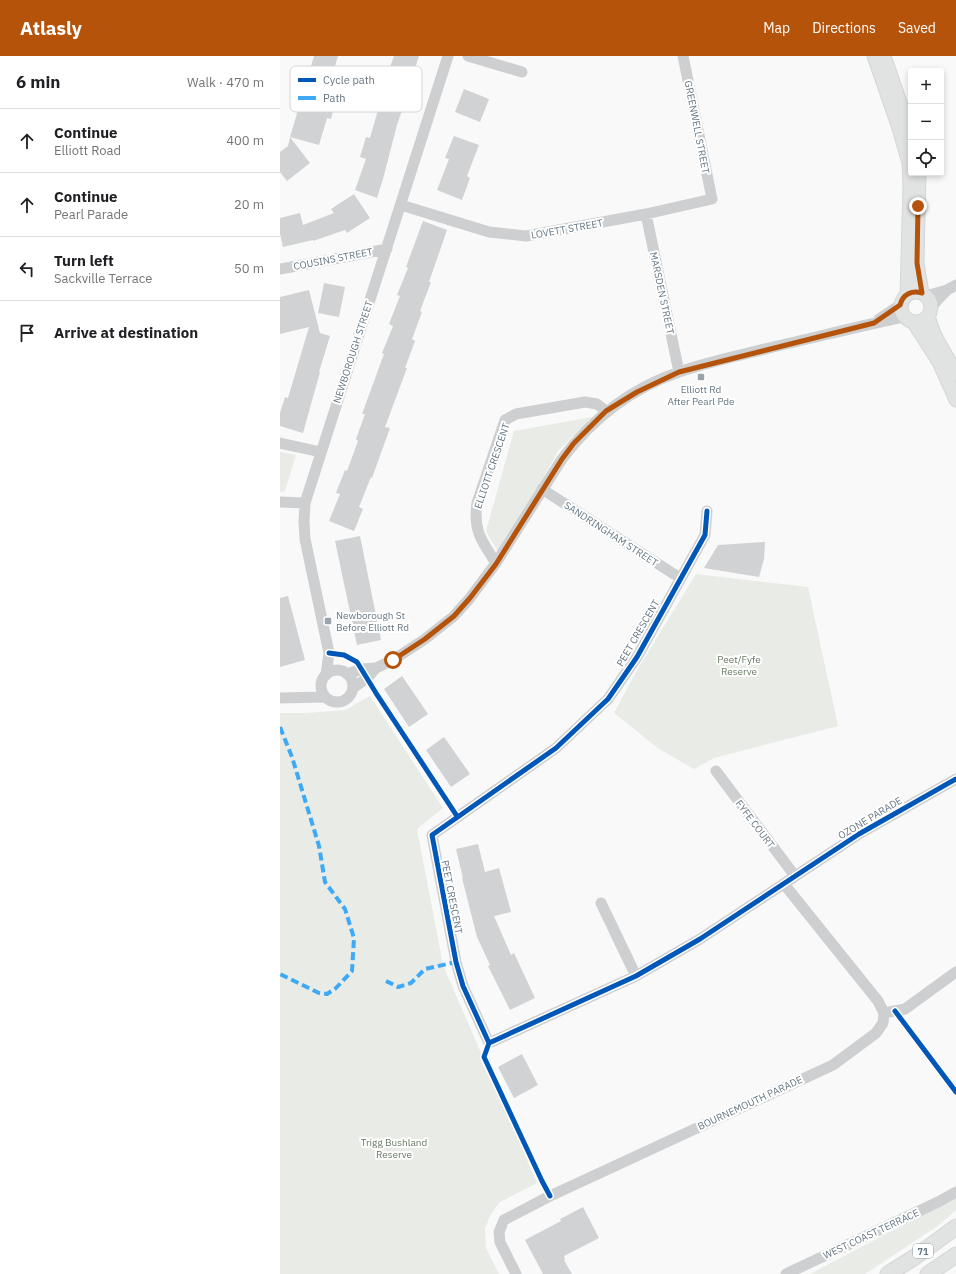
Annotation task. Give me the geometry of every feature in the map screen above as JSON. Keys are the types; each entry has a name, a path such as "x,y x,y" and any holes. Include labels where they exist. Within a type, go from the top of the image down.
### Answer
{"highway":[{"name":"71","path":"888,1274 916,1257 956,1227"},
{"name":"71","path":"928,1274 956,1255"}],"main road":[{"path":"874,56 903,138 909,163 910,185 906,310 939,362 956,400"},
{"path":"884,56 908,125"},
{"path":"920,176 917,263 927,303 931,328 956,373"},
{"path":"906,310 914,292 927,303"},
{"path":"906,310 922,321 927,303"}],"street":[{"name":"NEWBOROUGH STREET","path":"324,677 329,653 305,539 304,522 306,503 448,56"},
{"path":"468,56 522,72"},
{"name":"GREENWELL STREET","path":"683,56 712,199"},
{"name":"LOVETT STREET","path":"401,205 489,232 526,236 646,214 712,199"},
{"name":"MARSDEN STREET","path":"646,214 679,372"},
{"name":"COUSINS STREET","path":"280,269 387,249"},
{"path":"927,303 951,288"},
{"path":"300,697 332,671 345,672 376,668 393,660 425,639 454,616 496,564 542,489 574,443 606,411 637,392 679,372 874,323 906,310"},
{"name":"ELLIOTT CRESCENT","path":"496,564 481,540 476,528 475,517 477,503 505,420 516,414 585,402 597,404 606,411"},
{"path":"280,443 321,452"},
{"name":"SANDRINGHAM STREET","path":"542,489 680,578"},
{"path":"280,502 306,503"},
{"name":"PEET CRESCENT","path":"707,511 705,535 637,657 608,699 556,748 432,835 456,962 463,986 489,1044 636,976 700,939 795,876"},
{"name":"NEWBOROUGH STREET","path":"329,653 345,672"},
{"path":"280,698 325,697 335,702 343,701 351,693 353,688 367,678 376,668"},
{"path":"345,672 351,678 353,688"},
{"path":"324,677 322,690 325,697"},
{"name":"FYFE COURT","path":"716,771 795,876"},
{"name":"OZONE PARADE","path":"795,876 859,834 956,779"},
{"path":"784,884 878,1001 884,1013 905,1009 956,972"},
{"path":"601,903 636,976"},
{"name":"BOURNEMOUTH PARADE","path":"516,1274 500,1242 499,1232 504,1220 550,1196 833,1065 876,1033 883,1023 884,1013"},
{"name":"WEST COAST TERRACE","path":"786,1274 956,1192"}],"green space":[{"path":"592,417 558,451 536,491 498,552 486,531 514,431"},
{"path":"280,452 296,455 285,491 280,492"},
{"name":"Peet/Fyfe Reserve","path":"696,574 808,587 838,726 714,758 694,769 659,749 614,713 636,672"},
{"name":"Trigg Bushland Reserve","path":"370,696 443,808 417,829 443,965 537,1183 500,1202 491,1214 485,1228 486,1248 499,1274 280,1274 280,713 307,713 345,710"},
{"path":"956,1197 956,1210 939,1225 865,1274 810,1274"}],"building":[{"path":"314,56 338,56 335,66 311,66"},
{"path":"394,56 419,56 416,66 390,66"},
{"path":"464,89 489,99 480,122 455,112"},
{"path":"297,112 333,112 331,119 327,118 319,145 290,137"},
{"path":"377,112 401,112 377,198 355,190 366,159 360,157 366,137 370,138"},
{"path":"454,136 479,145 467,176 470,178 462,200 437,190 449,159 445,158"},
{"path":"290,137 310,163 287,181 280,172 280,152 288,146"},
{"path":"354,194 370,218 347,233 345,230 313,241 283,247 280,234 280,218 300,213 303,225 334,213 331,209"},
{"path":"423,221 447,230 429,282 431,282 420,311 422,312 412,339 415,341 405,368 407,368 385,427 390,428 372,478 371,477 359,507 363,509 354,531 329,521 340,494 336,493 345,470 347,471 358,441 356,439 365,414 362,414 384,354 382,353 393,326 389,324 400,296 397,295 408,268 406,267"},
{"path":"324,283 345,287 339,317 318,313"},
{"path":"309,290 320,333 330,336 303,433 280,426 280,413 285,397 288,398 309,327 280,334 280,297"},
{"path":"360,536 381,640 357,645 335,541"},
{"path":"765,542 764,559 759,577 704,568 718,545"},
{"path":"288,596 305,660 280,667 280,598"},
{"path":"402,676 428,714 409,727 384,689"},
{"path":"444,737 470,774 451,787 426,750"},
{"path":"478,844 485,872 499,868 511,912 494,916 511,955 514,953 535,998 510,1010 488,966 490,965 477,937 456,849"},
{"path":"522,1054 538,1085 514,1098 498,1067"},
{"path":"583,1207 599,1238 564,1256 564,1260 572,1274 543,1274 525,1240 561,1221 560,1219"}],"marked path":[{"path":"280,727 292,757 319,846 325,882 345,909 354,938 352,971 336,988 327,994 319,993 280,974"},
{"path":"386,981 398,987 411,983 425,969 456,962"}],"cycle path":[{"path":"489,1043 463,986 456,962 432,835 556,748 608,699 637,657 705,535 707,511"},
{"path":"329,653 344,655 357,662 457,816"},
{"path":"489,1043 636,976 700,939 859,834 956,779"},
{"path":"895,1011 956,1092"},
{"path":"489,1043 484,1057 550,1196"}],"place":[{"name":"Elliott Rd After Pearl Pde","path":"701,377"},
{"name":"Newborough St Before Elliott Rd","path":"328,621"}],"route":[{"path":"393,660 425,639 454,616 470,598 496,564 562,459 574,443 606,411 655,382 679,372 874,323 900,305 901,301 906,295 914,292 922,293 917,263 918,206"}]}
